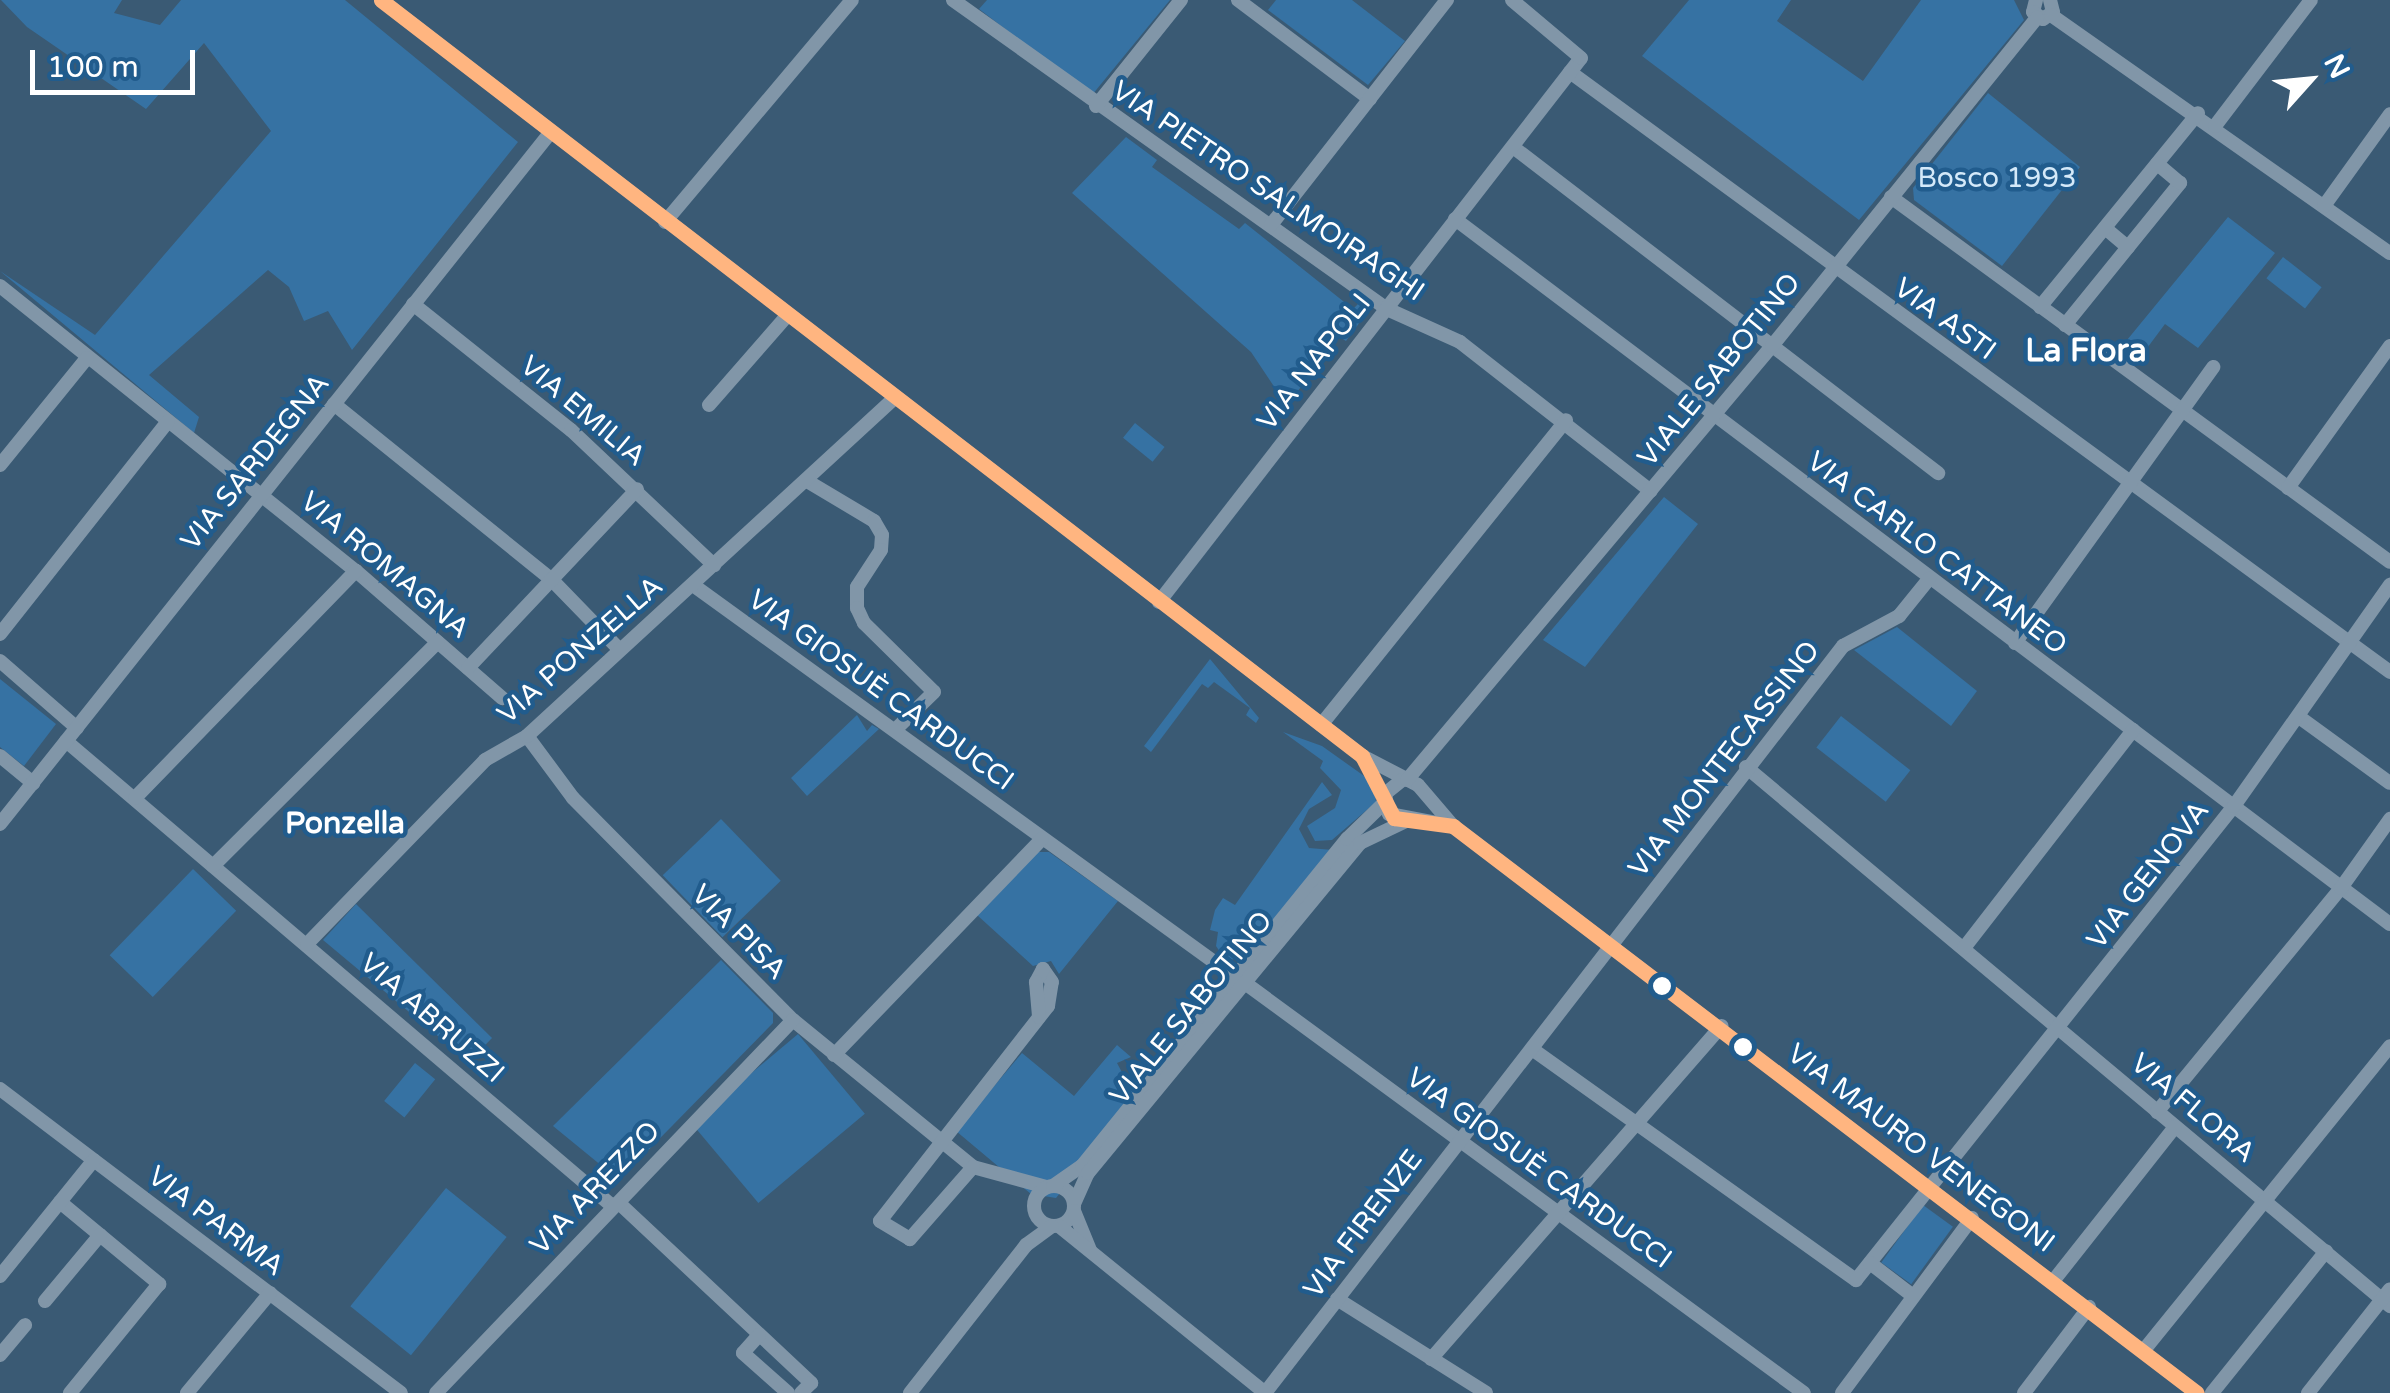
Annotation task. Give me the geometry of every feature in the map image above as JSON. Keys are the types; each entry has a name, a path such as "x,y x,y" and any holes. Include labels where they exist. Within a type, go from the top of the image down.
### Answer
{"street":[{"name":"VIA MAURO VENEGONI","path":"381,0 892,399 1362,756 1404,780 1454,826 1932,1185 2144,1350 2186,1390"},
{"path":"666,222 852,0"},
{"name":"VIA PIETRO SALMOIRAGHI","path":"954,0 1096,106 1387,309 1460,342 1566,420 1651,491"},
{"path":"1096,106 1181,0"},
{"path":"1238,0 1370,99"},
{"path":"1272,226 1447,0"},
{"name":"VIA NAPOLI","path":"1159,602 1580,58 1512,0"},
{"path":"2215,126 2312,0"},
{"path":"2043,4 2390,253"},
{"name":"VIALE SABOTINO","path":"1056,1226 1074,1207 1088,1174 1385,798 1434,750 1772,346 2043,4"},
{"name":"VIA ASTI","path":"1570,72 2129,486 2390,672"},
{"path":"2040,307 2198,114"},
{"path":"2324,206 2390,114"},
{"name":"VIA SARDEGNA","path":"0,824 257,490 334,404 550,133"},
{"path":"1513,147 1938,473"},
{"path":"2065,325 2180,183 2156,164"},
{"path":"1891,197 2390,562"},
{"name":"VIA CARLO CATTANEO","path":"1455,218 2390,924"},
{"path":"2104,228 2128,247"},
{"name":"VIA ROMAGNA","path":"0,286 356,571 502,698"},
{"name":"VIA EMILIA","path":"413,304 637,489 714,564"},
{"path":"709,405 787,316"},
{"path":"2288,488 2390,346"},
{"path":"0,465 86,358"},
{"path":"2015,643 2213,367"},
{"name":"VIA PONZELLA","path":"307,944 485,760 527,736 892,399"},
{"path":"334,404 551,579 619,649"},
{"path":"1321,725 1566,420"},
{"path":"0,634 168,421"},
{"path":"807,481 874,520 882,535 881,550 856,587 857,608 864,623 934,692 896,729"},
{"path":"468,668 637,489"},
{"path":"135,798 356,571"},
{"name":"VIA MONTECASSINO","path":"1614,945 1746,767 1843,646 1899,616 1929,579"},
{"name":"VIA GIOSUÈ CARDUCCI","path":"693,585 1804,1393"},
{"name":"VIA GENOVA","path":"1638,1126 1856,1280 2234,806 2390,585"},
{"path":"213,866 438,642"},
{"path":"0,661 77,728"},
{"path":"2299,717 2390,783"},
{"path":"1964,948 2133,730"},
{"name":"VIA PISA","path":"527,736 572,798 793,1020 973,1168 1005,1181 1050,1186"},
{"name":"VIA ABRUZZI","path":"66,741 611,1205 620,1204 810,1384 801,1393"},
{"name":"VIALE SABOTINO","path":"1036,1212 1050,1186 1082,1166 1360,843 1409,820 1423,795 1434,750"},
{"path":"0,756 33,782"},
{"path":"1362,756 1394,818 1454,826"},
{"name":"VIA FLORA","path":"1746,767 2175,1127 2388,1298"},
{"path":"2158,1112 2342,888 2390,819"},
{"path":"834,1055 1042,839"},
{"name":"VIA FIRENZE","path":"1265,1393 1614,945"},
{"path":"973,1168 910,1239 880,1221 1038,1016"},
{"name":"VIA AREZZO","path":"436,1393 611,1205 793,1020"},
{"path":"1431,1359 1557,1212 1638,1126 1720,1026"},
{"path":"2144,1350 2390,1046"},
{"path":"1532,1049 1638,1126"},
{"name":"VIA PARMA","path":"0,1089 401,1393"},
{"path":"2054,1280 2175,1127"},
{"path":"0,1276 94,1160"},
{"name":"VIA PISA","path":"1005,1181 1056,1226"},
{"path":"1050,1186 1070,1193 1092,1256"},
{"path":"60,1202 159,1284 70,1393"},
{"path":"1026,1245 1036,1212"},
{"path":"1842,1393 1972,1218"},
{"path":"910,1393 1026,1245 1056,1226 1265,1393"},
{"path":"45,1301 100,1234"},
{"path":"2212,1393 2326,1251"},
{"path":"1870,1262 1913,1296"},
{"path":"187,1393 270,1293"},
{"path":"2308,1393 2388,1298"},
{"path":"1336,1300 1486,1393"},
{"path":"2024,1393 2089,1307"},
{"path":"0,1355 25,1325"},
{"path":"759,1335 742,1352 788,1393"}],"green space":[{"path":"1,0 122,0 114,13 160,25 181,0 345,0 518,142 352,350 328,311 304,321 289,287 268,270 149,375 199,417 194,433 0,271 95,335 271,131 204,43 146,109 27,27"},
{"path":"987,0 1170,0 1092,95 979,9"},
{"path":"1276,0 1352,0 1405,41 1368,85 1268,10"},
{"path":"1689,0 1791,0 1777,21 1863,81 1921,0 2014,0 2024,20 1859,220 1642,56"},
{"name":"Bosco 1993","path":"1988,93 2080,167 2002,266 1914,200 1913,188"},
{"path":"1126,137 1157,160 1152,167 1239,229 1245,223 1353,309 1358,304 1368,311 1346,341 1338,336 1287,406 1251,352 1072,193"},
{"path":"2228,217 2275,253 2198,348 2165,324 2136,363 2118,351"},
{"path":"2283,257 2322,287 2305,308 2266,278"},
{"path":"1135,423 1165,447 1153,462 1123,438"},
{"path":"1664,497 1698,524 1585,667 1543,640"},
{"path":"1897,627 1977,691 1951,726 1854,650"},
{"path":"1210,659 1259,718 1256,723 1246,715 1250,708 1214,682 1208,688 1202,684 1151,752 1144,746"},
{"path":"0,679 56,724 24,766 0,747"},
{"path":"857,715 867,731 872,725 879,729 807,796 791,778"},
{"path":"1841,716 1910,770 1886,802 1816,748"},
{"path":"1283,732 1322,746 1374,783 1376,802 1332,840 1315,841 1307,826 1335,808 1341,790 1320,768 1323,761"},
{"path":"1322,782 1332,795 1309,809 1299,829 1309,848 1333,850 1243,957 1226,961 1216,946 1218,932 1210,930 1215,910 1223,898 1235,905"},
{"path":"721,819 781,881 722,937 663,875"},
{"path":"1037,852 1049,852 1118,901 1059,974 1051,961 1033,966 977,915"},
{"path":"193,869 236,911 153,997 110,955"},
{"path":"356,904 492,1038 469,1062 323,940"},
{"path":"721,960 773,1013 773,1023 619,1180 553,1126"},
{"path":"798,1034 865,1114 758,1203 692,1123"},
{"path":"1117,1045 1131,1057 1117,1063 1125,1078 1152,1081 1056,1198 1031,1194 956,1131 1022,1053 1074,1096"},
{"path":"415,1063 435,1079 404,1117 384,1101"},
{"path":"446,1188 507,1237 411,1355 350,1306"},
{"path":"1923,1205 1953,1227 1911,1284 1881,1262"}],"transit line":[{"path":"381,0 1362,756 1394,818 1453,826 2197,1393"}],"district":[{"name":"La Flora","path":"2086,351"},
{"name":"Ponzella","path":"345,824"}]}
